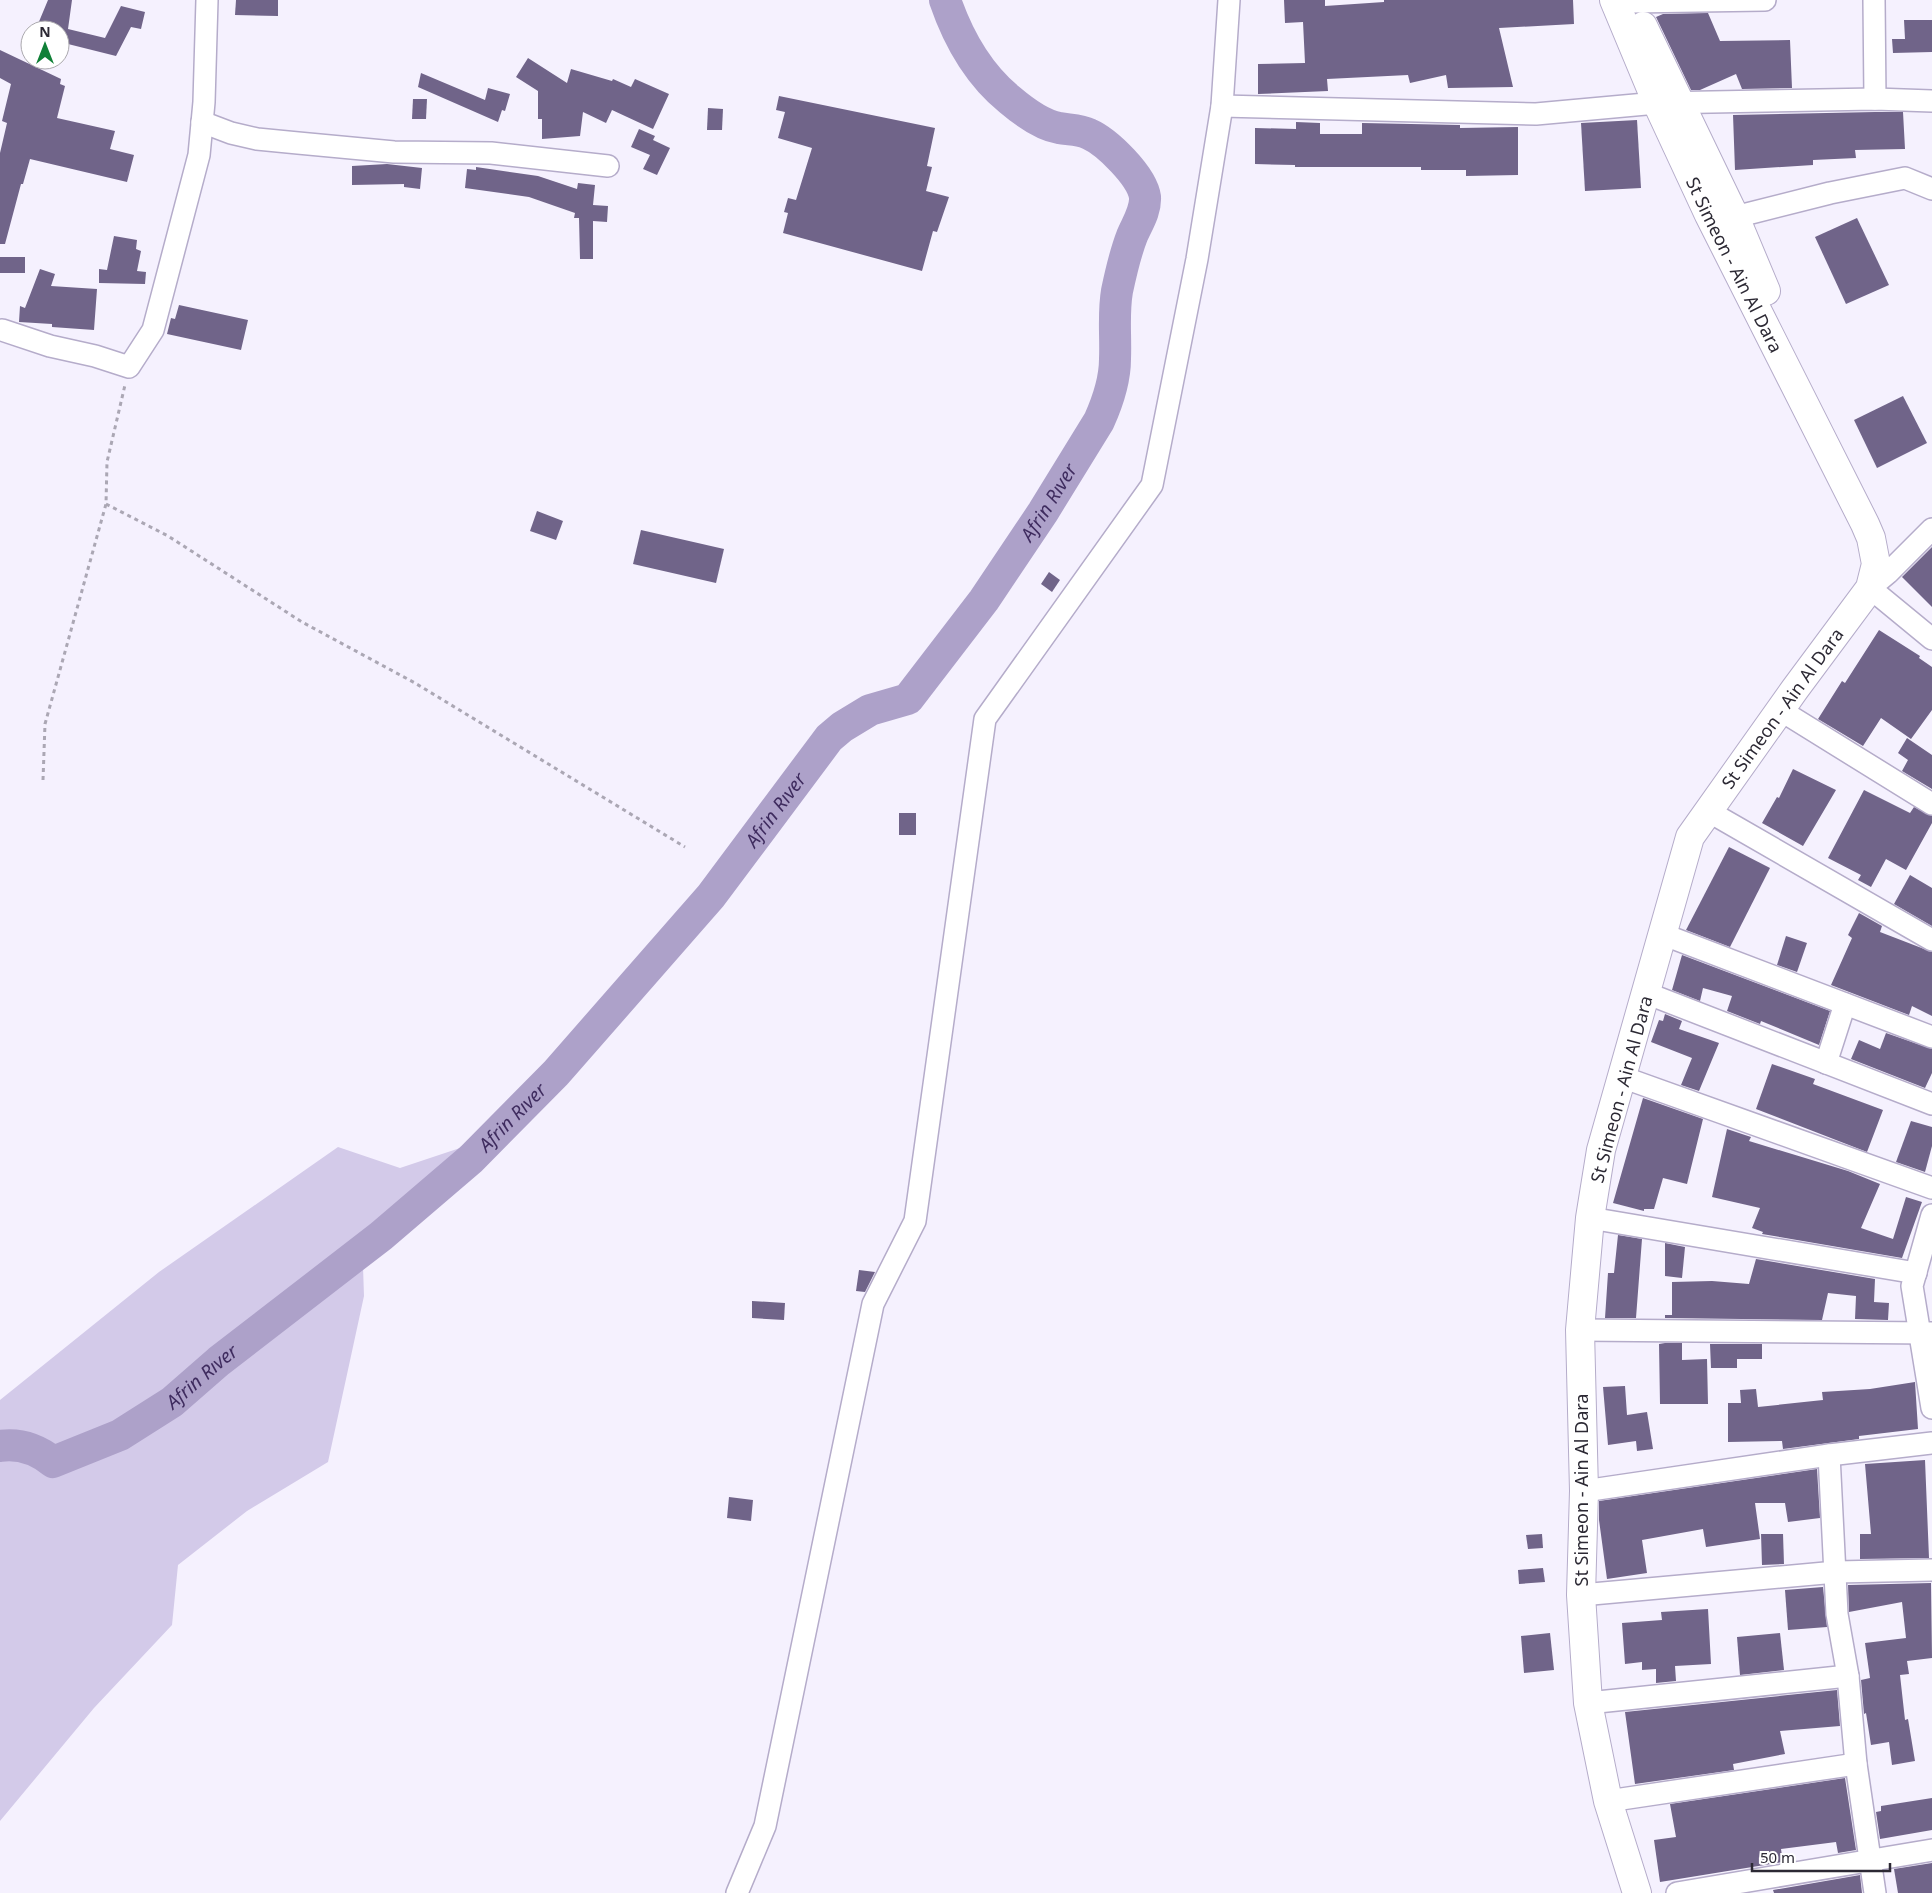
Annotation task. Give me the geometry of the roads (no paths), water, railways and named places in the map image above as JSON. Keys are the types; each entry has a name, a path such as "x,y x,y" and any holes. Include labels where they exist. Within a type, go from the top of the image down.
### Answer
{"main road":[{"name":"St Simeon - Ain Al Dara","path":"1625,0 1670,103 1709,215 1865,524 1871,538 1876,564 1870,588 1690,837 1601,1150 1590,1218 1580,1330 1584,1491 1581,1595 1588,1703 1608,1801 1638,1893"},
{"name":"St Simeon - Ain Al Dara","path":"1670,103 1735,216 1765,290 1841,442 1855,478 1865,524"}],"street":[{"path":"2,330 50,346 95,356 129,367 153,330 199,155 207,50 207,0"},
{"path":"738,1893 765,1826 873,1304 915,1221 985,719 1152,485 1197,259 1222,106 1228,0"},
{"path":"1625,0 1765,0"},
{"path":"1874,0 1875,99"},
{"path":"1222,106 1536,114 1670,103 1875,99 1932,101"},
{"path":"202,122 231,133 257,139 394,152 491,153 608,166"},
{"path":"1735,216 1830,193 1904,178 1932,189"},
{"path":"1932,529 1888,573 1870,588 1932,639"},
{"path":"1780,710 1932,804"},
{"path":"1708,811 1932,940"},
{"path":"1662,934 1932,1037"},
{"path":"1646,993 1932,1104"},
{"path":"1826,1063 1845,1004"},
{"path":"1622,1076 1932,1188"},
{"path":"1932,1214 1912,1286 1926,1333 1932,1408"},
{"path":"1590,1218 1916,1273"},
{"path":"1580,1330 1926,1333"},
{"path":"1584,1491 1829,1455 1932,1443"},
{"path":"1829,1455 1837,1614 1848,1676 1856,1764 1874,1893"},
{"path":"1581,1595 1836,1572 1932,1570"},
{"path":"1588,1703 1848,1676"},
{"path":"1608,1801 1856,1764"},
{"path":"1677,1893 1932,1850"}],"waterway":[{"name":"Afrin Rıver","path":"0,1446 8,1445 29,1448 53,1462 120,1435 172,1402 219,1361 381,1236 471,1159 556,1073 711,896 829,738 842,727 870,710 908,699 984,600 1043,512 1099,421 1108,398 1115,367 1117,291 1127,250 1143,212 1145,197 1138,179 1105,144 1085,132 1063,129 1039,121 1021,109 999,90 988,79 970,54 956,28 945,0"}]}
